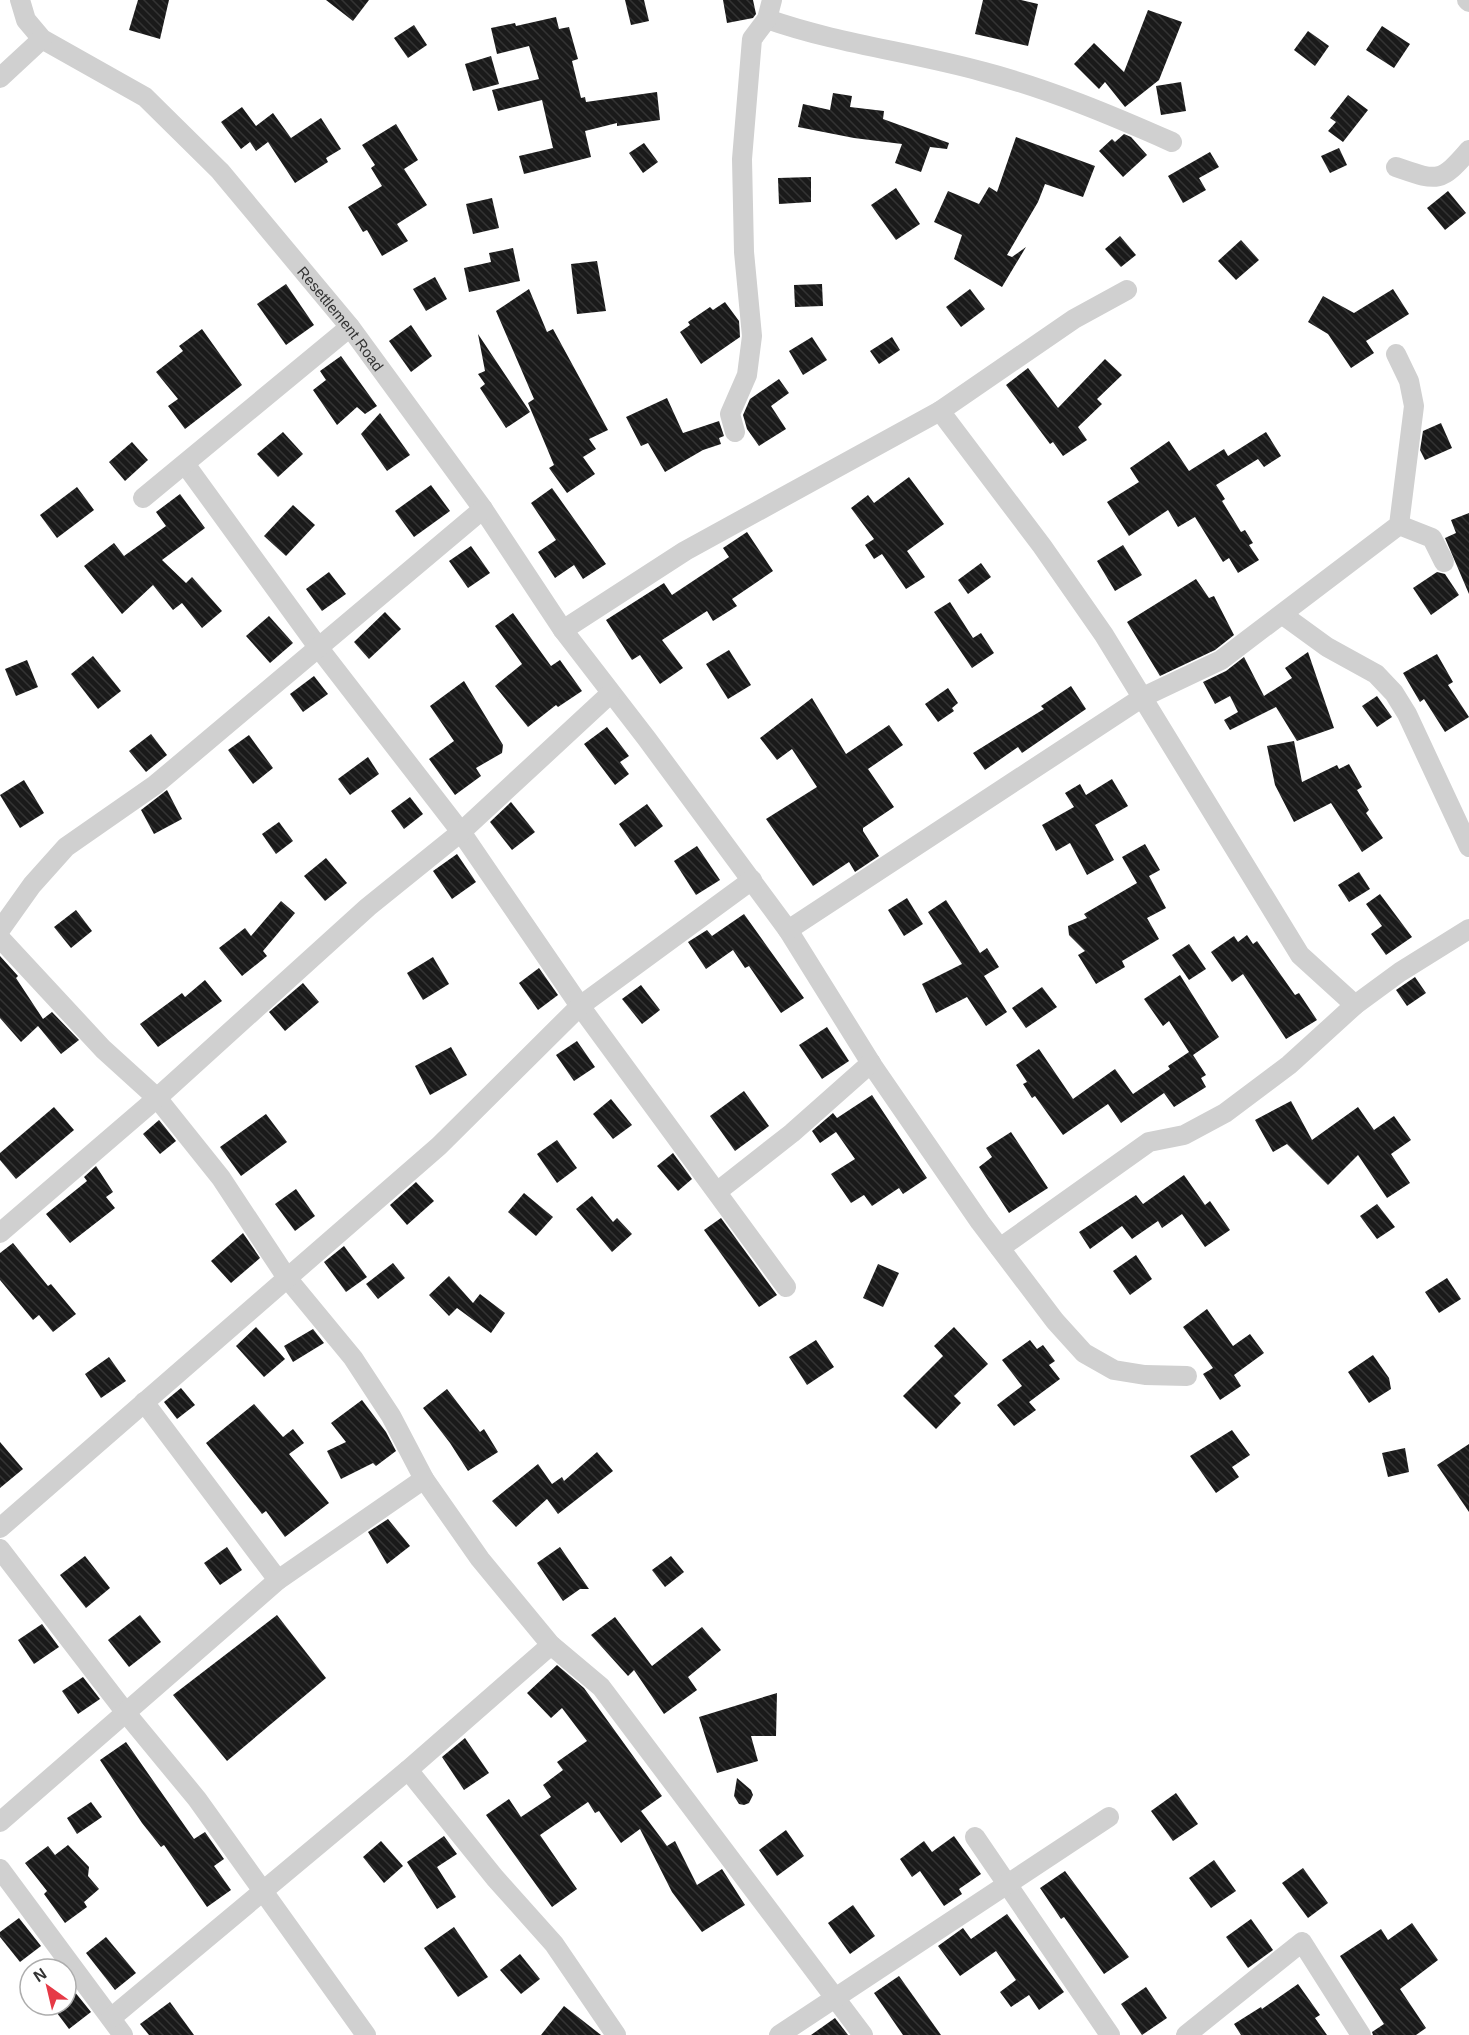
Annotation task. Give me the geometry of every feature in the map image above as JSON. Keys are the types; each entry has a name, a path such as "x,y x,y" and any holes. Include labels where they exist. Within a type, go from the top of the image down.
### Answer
{"street":[{"name":"Resettlement Road","path":"20,0 26,20 42,39 145,97 220,171 350,327 483,509 563,630 788,930 871,1063 1030,1292 1084,1353 1114,1370 1144,1375 1187,1376"},
{"path":"735,432 730,414 747,375 752,336 744,252 742,159 752,39 769,9 813,35 984,72 1094,107 1172,142"},
{"path":"0,78 42,39"},
{"path":"1396,167 1428,178 1442,177 1469,150"},
{"path":"563,630 685,551 940,411 1074,319 1127,290"},
{"path":"143,498 350,327"},
{"path":"788,930 1143,697 1221,660 1399,525 1414,406 1409,381 1396,354"},
{"path":"940,411 1053,561 1143,697 1300,955 1355,1005"},
{"path":"185,464 318,647 461,832 580,1006 718,1191 786,1287"},
{"path":"0,930 32,885 66,847 155,785 483,509"},
{"path":"1399,525 1432,538 1444,562"},
{"path":"1283,615 1327,647 1376,674 1394,693 1407,714 1469,847"},
{"path":"2,1226 157,1098 368,907 461,832 610,694"},
{"path":"0,1528 439,1146 580,1006 752,880"},
{"path":"1000,1248 1149,1142 1184,1135 1225,1113 1315,1043 1355,1005 1400,972 1469,929"},
{"path":"0,938 103,1049 157,1098 221,1178 287,1278 353,1358 391,1416 424,1479 480,1559 551,1645 601,1687 836,1996 863,2035"},
{"path":"718,1191 792,1133 871,1063"},
{"path":"144,1402 278,1580"},
{"path":"0,1822 278,1580 424,1479"},
{"path":"0,1549 126,1713 197,1799 366,2035"},
{"path":"111,2018 408,1770 551,1645"},
{"path":"408,1770 495,1878 554,1944 616,2035"},
{"path":"779,2035 1005,1883 1109,1817"},
{"path":"975,1836 1110,2035"},
{"path":"0,1869 123,2035"},
{"path":"1186,2035 1302,1942 1361,2035"}],"building":[{"path":"138,0 169,0 160,39 129,30"},
{"path":"326,0 369,0 353,21"},
{"path":"625,0 644,0 649,21 631,25"},
{"path":"723,0 753,0 756,14 753,18 727,23"},
{"path":"983,0 1021,0 1038,4 1028,46 975,34"},
{"path":"1148,10 1182,22 1159,80 1125,107 1105,82 1099,89 1074,64 1094,43 1124,72"},
{"path":"556,17 559,29 569,27 578,59 572,61 581,98 585,97 586,102 657,92 660,120 617,126 617,123 585,131 591,157 524,174 519,156 553,148 542,100 498,111 492,90 539,79 529,46 497,54 491,28 515,23 516,26"},
{"path":"414,25 427,45 408,58 394,38"},
{"path":"1382,26 1410,44 1394,68 1366,50"},
{"path":"1308,31 1329,46 1315,66 1294,50"},
{"path":"491,56 499,84 473,91 465,64"},
{"path":"1181,82 1186,111 1161,115 1156,86"},
{"path":"833,93 852,96 850,107 884,111 883,119 949,143 947,149 930,147 921,172 895,163 902,144 854,138 798,127 803,104 830,110"},
{"path":"1348,95 1368,110 1343,142 1328,131 1336,122 1330,118"},
{"path":"242,107 256,126 273,113 291,138 321,118 341,149 326,158 328,162 295,183 268,142 256,151 250,142 241,149 221,122"},
{"path":"396,124 418,160 404,169 427,205 397,224 408,241 382,256 367,230 363,232 348,207 382,186 371,168 375,165 362,145"},
{"path":"1124,134 1131,137 1147,155 1123,177 1099,151 1112,139 1115,142"},
{"path":"1016,137 1095,166 1083,197 1045,184 1038,202 1007,255 1012,257 1026,247 1002,287 954,259 962,235 934,222 948,191 979,204 989,187 997,192"},
{"path":"644,143 658,162 643,173 629,153"},
{"path":"1339,148 1347,165 1330,173 1321,156"},
{"path":"1210,152 1219,167 1199,178 1206,190 1183,203 1168,176"},
{"path":"811,177 811,202 779,204 778,178"},
{"path":"896,188 920,224 896,240 871,205"},
{"path":"1448,191 1466,213 1445,230 1427,208"},
{"path":"492,198 499,228 473,234 466,204"},
{"path":"1120,236 1136,255 1121,267 1105,249"},
{"path":"1241,240 1259,260 1236,280 1218,261"},
{"path":"513,248 520,281 469,292 464,268 491,262 489,253"},
{"path":"597,261 606,311 577,314 571,264"},
{"path":"435,277 447,299 426,311 413,289"},
{"path":"286,284 314,325 286,345 257,304"},
{"path":"822,284 823,306 795,307 794,285"},
{"path":"529,289 547,332 553,329 608,430 589,439 596,449 583,457 595,474 567,493 549,468 554,465 528,403 534,399 496,311"},
{"path":"970,289 985,309 961,327 946,307"},
{"path":"1393,289 1409,314 1366,341 1374,353 1351,368 1328,334 1308,322 1323,296 1354,313"},
{"path":"725,302 739,321 740,337 701,364 680,332 690,325 688,322 710,307 713,310"},
{"path":"411,325 432,356 411,372 389,341"},
{"path":"202,329 242,385 185,429 168,406 178,399 156,372 183,351 179,346"},
{"path":"478,334 530,412 506,428 480,388 485,384 478,374 485,371"},
{"path":"812,337 827,360 803,375 789,351"},
{"path":"892,337 900,350 879,364 870,351"},
{"path":"341,356 377,406 365,414 357,407 337,425 313,390 326,380 320,371"},
{"path":"1105,359 1122,375 1097,399 1102,404 1078,427 1087,440 1063,456 1053,442 1050,444 1006,385 1028,368 1058,408"},
{"path":"779,379 789,393 771,406 786,429 759,446 747,429 743,415 750,399"},
{"path":"667,398 683,433 719,421 724,436 719,438 721,444 703,450 665,472 648,443 641,446 626,417"},
{"path":"380,413 410,455 387,471 361,434"},
{"path":"1441,423 1452,448 1425,460 1420,450 1423,431"},
{"path":"283,432 303,454 278,477 257,454"},
{"path":"1266,432 1281,456 1264,467 1258,459 1216,485 1225,499 1222,501 1241,532 1245,530 1253,543 1249,545 1259,560 1238,573 1229,558 1223,562 1195,517 1178,527 1168,510 1129,536 1107,502 1139,482 1130,468 1169,441 1189,471 1224,449 1228,456"},
{"path":"132,442 148,460 125,481 109,462"},
{"path":"909,477 944,524 907,551 925,577 906,589 882,554 874,559 865,545 874,539 851,508 868,495 874,503"},
{"path":"431,485 450,511 414,537 395,511"},
{"path":"77,487 94,510 57,538 40,515"},
{"path":"552,488 606,564 583,579 574,565 555,578 538,552 556,540 531,503"},
{"path":"180,494 205,528 162,560 186,583 192,577 222,611 202,628 182,603 173,610 153,585 122,614 84,566 114,543 124,556 166,526 156,512"},
{"path":"293,505 315,525 286,556 264,536"},
{"path":"1469,513 1469,594 1445,538 1456,533 1451,520"},
{"path":"747,532 773,571 732,599 737,606 713,621 707,611 662,640 683,668 660,684 640,655 632,660 606,620 664,583 672,595 729,557 723,548"},
{"path":"1123,545 1142,575 1115,591 1097,561"},
{"path":"471,546 490,573 468,588 449,561"},
{"path":"981,563 991,577 968,594 958,580"},
{"path":"329,572 346,594 322,611 306,589"},
{"path":"1437,572 1445,574 1459,595 1431,615 1413,588"},
{"path":"1196,579 1209,598 1214,596 1234,635 1215,650 1160,676 1127,622"},
{"path":"950,602 973,638 981,633 994,653 972,668 934,612"},
{"path":"385,612 401,629 369,659 354,642"},
{"path":"513,613 551,666 560,660 582,691 558,707 556,705 528,727 495,686 522,664 495,626"},
{"path":"269,616 293,643 270,663 246,636"},
{"path":"729,650 751,685 728,699 706,664"},
{"path":"1308,652 1334,728 1297,741 1276,707 1230,730 1224,720 1238,712 1230,696 1215,704 1203,682 1226,671 1244,657 1264,696 1292,678 1285,668"},
{"path":"1437,654 1453,682 1448,685 1469,717 1445,732 1424,699 1420,702 1403,673"},
{"path":"93,656 121,691 98,709 71,674"},
{"path":"27,660 38,687 16,696 5,669"},
{"path":"314,676 328,694 303,712 290,694"},
{"path":"464,681 503,745 502,753 476,768 481,776 455,795 429,759 454,741 430,706"},
{"path":"1071,686 1086,709 1022,753 1018,747 985,770 973,753 1044,709 1041,706"},
{"path":"948,688 958,703 952,708 954,711 938,722 925,704"},
{"path":"1377,696 1392,717 1377,727 1362,706"},
{"path":"812,698 846,754 889,725 903,745 868,769 894,807 863,828 879,856 855,872 849,862 813,886 766,819 817,787 792,749 777,760 760,738"},
{"path":"607,727 629,756 620,762 629,774 615,785 584,744"},
{"path":"151,734 167,755 146,772 129,751"},
{"path":"249,735 273,768 253,784 228,750"},
{"path":"1294,741 1302,782 1337,765 1339,769 1349,764 1362,787 1357,790 1369,810 1366,813 1383,838 1362,852 1331,803 1294,822 1275,785 1267,746"},
{"path":"368,757 379,774 350,795 338,779"},
{"path":"1112,779 1128,806 1095,825 1114,860 1087,875 1070,843 1056,851 1042,825 1074,807 1065,793 1080,784 1086,795"},
{"path":"24,780 44,813 20,828 0,795"},
{"path":"167,790 182,819 154,834 141,810"},
{"path":"410,797 423,814 404,829 391,811"},
{"path":"511,802 535,832 512,850 490,822"},
{"path":"647,804 663,826 635,847 619,824"},
{"path":"279,822 293,841 276,854 262,834"},
{"path":"1145,844 1160,870 1149,876 1166,908 1147,918 1159,939 1122,961 1125,967 1096,984 1078,955 1085,951 1069,935 1068,926 1087,918 1084,914 1137,883 1122,857"},
{"path":"697,846 720,880 696,895 674,861"},
{"path":"457,854 476,882 452,899 433,871"},
{"path":"326,858 347,883 325,901 304,876"},
{"path":"1359,872 1370,889 1349,902 1338,885"},
{"path":"1380,894 1412,937 1386,955 1371,934 1382,926 1366,904"},
{"path":"907,898 923,924 904,936 888,910"},
{"path":"946,900 980,953 987,948 999,967 984,976 1007,1012 986,1026 967,997 936,1013 922,984 962,964 928,912"},
{"path":"281,901 295,913 263,951 267,956 242,976 219,948 245,928 251,936"},
{"path":"76,910 92,931 71,948 54,927"},
{"path":"744,914 804,998 781,1013 749,966 745,968 733,950 706,969 688,942 707,930 712,936"},
{"path":"1247,935 1253,944 1257,941 1295,995 1299,993 1317,1020 1286,1039 1243,974 1232,982 1211,952 1234,936 1238,942"},
{"path":"1189,944 1206,969 1189,980 1172,955"},
{"path":"0,956 18,976 16,978 43,1019 52,1012 79,1040 61,1054 38,1026 21,1042 0,1018"},
{"path":"433,957 449,984 423,1000 407,973"},
{"path":"539,968 558,995 538,1010 519,983"},
{"path":"1180,975 1219,1037 1193,1055 1206,1075 1201,1078 1206,1087 1174,1107 1164,1093 1121,1123 1108,1104 1063,1135 1035,1096 1032,1098 1023,1084 1027,1082 1016,1065 1039,1049 1073,1099 1115,1069 1133,1094 1170,1069 1168,1066 1189,1052 1169,1021 1163,1026 1144,999"},
{"path":"1415,977 1426,993 1407,1006 1396,990"},
{"path":"205,980 222,1001 158,1047 140,1024 182,993 185,997"},
{"path":"303,983 319,1002 285,1031 269,1012"},
{"path":"641,985 660,1010 642,1024 622,999"},
{"path":"1042,987 1057,1007 1026,1028 1012,1008"},
{"path":"827,1027 849,1061 822,1079 799,1045"},
{"path":"577,1041 595,1067 574,1081 556,1055"},
{"path":"451,1047 467,1075 430,1095 415,1066"},
{"path":"744,1091 769,1126 735,1151 710,1116"},
{"path":"872,1095 927,1178 903,1194 899,1188 872,1206 864,1195 851,1203 831,1174 855,1159 836,1132 820,1143 812,1131 833,1113 837,1118"},
{"path":"611,1099 632,1125 613,1139 593,1114"},
{"path":"1291,1101 1312,1140 1358,1107 1374,1130 1394,1116 1411,1140 1391,1154 1410,1183 1387,1198 1358,1155 1328,1185 1287,1144 1273,1152 1255,1120"},
{"path":"54,1107 74,1130 16,1179 0,1160 0,1153"},
{"path":"266,1114 287,1142 241,1176 220,1147"},
{"path":"159,1120 176,1141 160,1154 143,1134"},
{"path":"1011,1132 1048,1188 1009,1213 979,1167 992,1157 986,1148"},
{"path":"557,1140 577,1168 557,1183 537,1154"},
{"path":"673,1153 692,1179 678,1191 657,1166"},
{"path":"96,1166 113,1192 106,1197 115,1208 70,1243 46,1214 87,1181 84,1177"},
{"path":"1184,1175 1205,1205 1210,1201 1230,1230 1205,1247 1182,1214 1162,1228 1158,1221 1132,1239 1122,1226 1090,1249 1079,1232 1136,1195 1143,1204"},
{"path":"416,1182 434,1201 407,1225 390,1205"},
{"path":"296,1189 315,1216 295,1231 275,1204"},
{"path":"524,1193 553,1217 536,1236 508,1212"},
{"path":"592,1196 613,1222 617,1218 632,1234 612,1252 576,1209"},
{"path":"1377,1204 1395,1227 1377,1239 1360,1216"},
{"path":"721,1218 777,1295 759,1307 704,1230"},
{"path":"243,1233 260,1258 231,1283 211,1261"},
{"path":"13,1243 48,1286 51,1284 76,1314 53,1332 39,1315 33,1320 0,1280 0,1253"},
{"path":"344,1246 367,1277 346,1292 324,1262"},
{"path":"1136,1255 1152,1279 1130,1295 1113,1271"},
{"path":"393,1263 405,1278 378,1299 366,1284"},
{"path":"878,1264 899,1273 883,1307 863,1298"},
{"path":"449,1276 473,1303 480,1294 505,1313 491,1333 457,1308 449,1316 429,1295"},
{"path":"1447,1278 1461,1299 1439,1313 1425,1292"},
{"path":"1207,1309 1233,1346 1250,1334 1264,1353 1234,1375 1241,1386 1220,1400 1203,1374 1213,1368 1183,1327"},
{"path":"256,1327 285,1359 264,1377 236,1346"},
{"path":"954,1327 988,1364 954,1396 961,1403 936,1429 903,1396 943,1356 934,1346"},
{"path":"313,1329 324,1343 293,1362 284,1346"},
{"path":"816,1340 834,1367 807,1385 789,1357"},
{"path":"1030,1340 1037,1349 1043,1345 1055,1361 1049,1365 1060,1379 1029,1402 1036,1410 1014,1426 997,1405 1022,1386 1002,1360"},
{"path":"1373,1355 1389,1378 1391,1389 1369,1403 1348,1372"},
{"path":"109,1357 126,1381 101,1398 85,1374"},
{"path":"181,1388 195,1405 177,1419 164,1402"},
{"path":"447,1389 480,1432 484,1429 498,1452 468,1471 423,1408"},
{"path":"362,1400 386,1432 396,1451 376,1466 373,1463 341,1479 327,1451 346,1442 331,1423"},
{"path":"254,1404 283,1437 293,1429 304,1443 289,1454 329,1503 285,1537 266,1511 262,1514 206,1443"},
{"path":"1232,1430 1250,1455 1232,1467 1239,1477 1216,1493 1190,1456"},
{"path":"0,1442 23,1469 0,1488"},
{"path":"1469,1444 1469,1512 1437,1465"},
{"path":"1405,1448 1409,1472 1388,1477 1382,1453"},
{"path":"597,1452 613,1471 558,1514 547,1499 516,1527 492,1501 538,1464 552,1484 562,1477 564,1481"},
{"path":"388,1519 410,1546 387,1564 368,1532"},
{"path":"227,1547 242,1570 220,1585 204,1563"},
{"path":"560,1547 589,1589 580,1589 563,1601 537,1563"},
{"path":"85,1556 110,1588 86,1608 60,1575"},
{"path":"671,1556 684,1572 665,1587 652,1570"},
{"path":"140,1615 161,1642 129,1667 108,1640"},
{"path":"277,1615 326,1678 227,1761 173,1695"},
{"path":"615,1617 652,1666 702,1627 721,1650 688,1677 697,1690 664,1714 634,1670 628,1676 591,1635"},
{"path":"42,1624 59,1647 34,1664 18,1640"},
{"path":"557,1665 584,1688 662,1796 641,1811 667,1846 675,1841 697,1885 722,1869 745,1905 702,1932 672,1892 640,1829 621,1843 599,1811 595,1813 588,1802 540,1835 577,1889 552,1907 486,1815 509,1799 521,1817 551,1797 543,1785 563,1770 557,1762 587,1741 562,1708 551,1718 527,1693"},
{"path":"83,1677 100,1699 78,1714 62,1691"},
{"path":"777,1693 776,1736 751,1736 758,1761 717,1773 699,1717"},
{"path":"465,1738 489,1773 464,1790 442,1757"},
{"path":"126,1742 194,1839 205,1832 224,1859 214,1866 231,1890 207,1907 164,1845 161,1847 142,1823 100,1760"},
{"path":"737,1778 751,1790 753,1795 749,1803 744,1805 739,1804 734,1796"},
{"path":"1176,1793 1198,1824 1173,1841 1151,1811"},
{"path":"91,1802 102,1817 77,1834 67,1818"},
{"path":"786,1830 804,1856 777,1876 759,1850"},
{"path":"444,1836 457,1854 437,1867 456,1897 437,1909 407,1862"},
{"path":"954,1836 981,1874 959,1889 962,1894 944,1906 920,1871 912,1877 900,1859 924,1841 932,1852"},
{"path":"381,1841 403,1866 384,1883 363,1857"},
{"path":"68,1845 89,1867 88,1876 99,1889 84,1902 87,1907 65,1923 44,1894 47,1891 25,1863 48,1846 55,1855"},
{"path":"1214,1860 1236,1891 1211,1908 1189,1878"},
{"path":"1303,1868 1328,1903 1308,1918 1282,1883"},
{"path":"1065,1871 1129,1957 1104,1974 1064,1917 1061,1919 1040,1888"},
{"path":"853,1905 875,1936 850,1954 828,1923"},
{"path":"1007,1914 1064,1992 1039,2010 1029,1995 1011,2007 1000,1992 1016,1980 996,1951 960,1976 938,1946 963,1928 971,1939"},
{"path":"19,1918 41,1946 27,1957 18,1957 18,1960 0,1937 0,1932"},
{"path":"1251,1919 1273,1950 1248,1968 1226,1937"},
{"path":"1412,1923 1438,1960 1400,1989 1426,2028 1416,2035 1373,2035 1372,2032 1384,2024 1340,1956 1381,1929 1388,1940"},
{"path":"454,1927 488,1977 458,1997 424,1948"},
{"path":"106,1937 136,1973 115,1990 86,1953"},
{"path":"520,1954 540,1979 521,1994 500,1970"},
{"path":"899,1976 941,2035 903,2035 874,1993"},
{"path":"1298,1984 1320,2015 1315,2018 1327,2035 1241,2035 1234,2024 1261,2007 1262,2009"},
{"path":"1146,1987 1167,2018 1142,2035 1121,2004"},
{"path":"78,1996 91,2012 69,2029 60,2017 78,2017"},
{"path":"170,2002 194,2035 149,2035 140,2024"},
{"path":"564,2006 601,2035 541,2035"},
{"path":"835,2018 848,2035 811,2035"}]}
